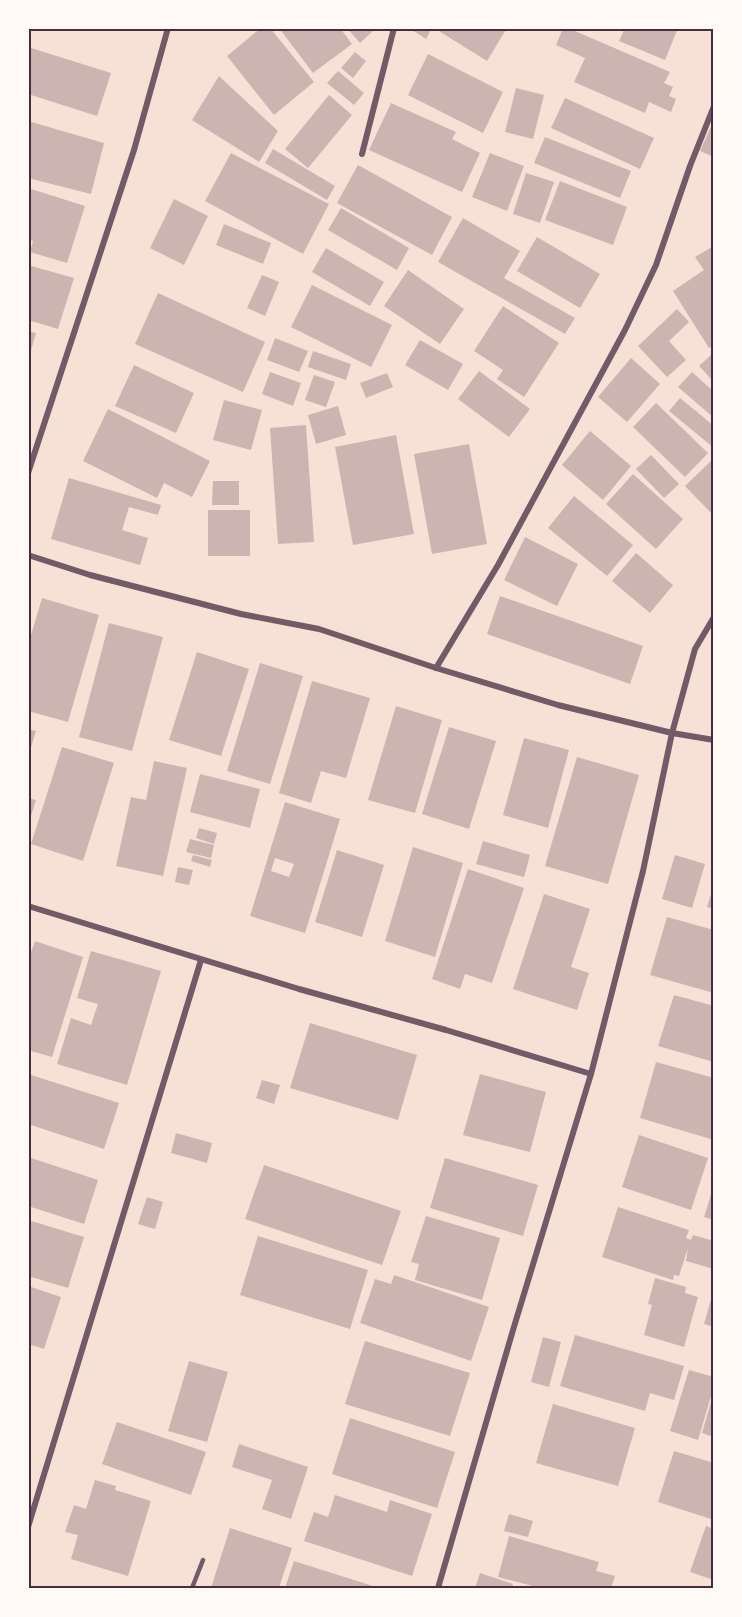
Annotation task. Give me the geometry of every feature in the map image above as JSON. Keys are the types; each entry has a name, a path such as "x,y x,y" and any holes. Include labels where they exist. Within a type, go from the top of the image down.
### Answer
{"street":[{"path":"28,473 134,150 168,28"},
{"path":"362,154 394,28"},
{"path":"436,668 498,565 626,330 656,265 690,166 714,106"},
{"path":"28,555 90,575 229,611 319,629 558,705 672,733 714,740"},
{"path":"438,1588 591,1074 643,871 672,733 695,649 714,617"},
{"path":"28,906 201,960 591,1074"},
{"path":"28,1527 201,960"}],"lane":[{"path":"192,1588 202,1560"}],"building":[{"path":"261,28 270,28 314,82 274,115 227,56"},
{"path":"279,28 340,28 352,44 313,73"},
{"path":"347,28 372,28 374,30 360,43"},
{"path":"409,28 432,28 426,39"},
{"path":"434,28 507,28 487,61"},
{"path":"563,28 568,28 670,72 664,83 673,87 669,96 676,99 671,112 649,102 645,113 574,82 585,58 556,45"},
{"path":"625,28 678,28 665,60 619,41"},
{"path":"28,47 111,73 97,116 28,94"},
{"path":"355,52 366,61 353,78 341,68"},
{"path":"428,54 503,92 483,133 408,95"},
{"path":"338,71 364,93 354,105 327,83"},
{"path":"219,76 278,131 259,162 192,120"},
{"path":"516,88 544,95 533,139 505,132"},
{"path":"329,95 352,115 308,168 285,149"},
{"path":"565,98 654,138 640,169 551,128"},
{"path":"391,103 456,132 452,139 480,153 462,192 369,150"},
{"path":"714,120 714,157 700,151"},
{"path":"28,121 104,143 91,194 28,178"},
{"path":"545,137 631,171 620,198 534,163"},
{"path":"273,149 335,186 327,200 265,163"},
{"path":"231,153 329,204 303,254 205,201"},
{"path":"490,153 524,166 507,211 472,197"},
{"path":"358,165 452,217 432,255 337,203"},
{"path":"526,173 554,182 540,223 513,214"},
{"path":"560,181 627,207 613,245 545,220"},
{"path":"28,188 85,206 67,263 30,252 33,241 28,239"},
{"path":"174,199 208,216 184,265 150,248"},
{"path":"341,208 409,248 397,270 328,230"},
{"path":"463,218 520,251 504,278 575,318 565,334 438,262"},
{"path":"224,224 271,243 263,264 216,245"},
{"path":"537,237 600,274 580,308 517,271"},
{"path":"712,247 714,249 714,345 709,348 673,291 704,270 695,257"},
{"path":"326,248 384,282 370,306 312,272"},
{"path":"28,265 74,278 58,329 28,320"},
{"path":"408,270 464,309 440,344 384,306"},
{"path":"262,275 279,282 265,316 247,308"},
{"path":"312,285 392,325 371,367 291,327"},
{"path":"158,293 265,342 243,392 135,344"},
{"path":"503,306 559,343 524,397 497,379 503,370 474,351"},
{"path":"677,309 689,322 669,341 686,360 667,377 638,346"},
{"path":"28,331 36,333 29,357 28,357"},
{"path":"275,338 308,351 299,372 267,360"},
{"path":"420,340 463,364 448,390 405,365"},
{"path":"313,351 351,364 346,380 308,367"},
{"path":"712,354 714,356 714,382 699,366"},
{"path":"631,358 660,384 627,422 598,397"},
{"path":"134,365 194,393 176,433 115,406"},
{"path":"479,371 530,409 509,437 458,399"},
{"path":"270,372 301,383 293,406 262,394"},
{"path":"692,372 714,392 714,418 678,387"},
{"path":"387,373 393,387 366,398 360,383"},
{"path":"314,375 335,382 326,407 305,400"},
{"path":"680,398 714,426 714,448 669,411"},
{"path":"224,400 262,410 251,450 213,440"},
{"path":"656,403 708,453 685,477 633,427"},
{"path":"338,406 346,435 316,444 308,415"},
{"path":"108,409 210,461 192,497 164,483 157,498 83,461"},
{"path":"306,425 314,542 278,544 270,428"},
{"path":"590,431 631,466 603,500 562,465"},
{"path":"396,435 414,534 353,545 335,447"},
{"path":"469,444 487,544 432,554 414,454"},
{"path":"651,455 679,484 664,498 636,469"},
{"path":"714,458 714,516 685,486"},
{"path":"633,474 683,519 656,549 606,504"},
{"path":"69,478 161,505 158,515 129,507 122,530 148,538 140,565 51,539"},
{"path":"213,481 239,481 239,505 212,505"},
{"path":"574,496 633,545 607,576 548,528"},
{"path":"208,510 250,510 250,556 208,556"},
{"path":"525,537 578,564 557,606 504,580"},
{"path":"636,553 673,585 650,613 612,581"},
{"path":"500,596 643,646 630,684 487,634"},
{"path":"42,598 99,615 68,722 28,711 28,645"},
{"path":"109,623 163,637 132,751 79,737"},
{"path":"197,652 249,669 221,756 169,740"},
{"path":"260,663 303,676 270,784 227,771"},
{"path":"312,681 370,698 346,778 321,771 311,803 279,793"},
{"path":"396,706 442,720 415,813 368,800"},
{"path":"449,727 496,741 469,829 422,814"},
{"path":"28,729 36,731 29,754 28,754"},
{"path":"524,738 569,750 548,828 503,815"},
{"path":"62,747 114,763 83,861 31,844"},
{"path":"577,757 639,775 608,884 545,866"},
{"path":"154,761 187,768 163,876 116,866 131,797 146,800"},
{"path":"200,774 260,789 250,828 190,812"},
{"path":"28,798 36,800 29,822 28,822"},
{"path":"285,802 340,819 305,933 250,916","holes":["275,858 294,864 289,877 271,871"]},
{"path":"199,828 217,833 214,844 196,838"},
{"path":"190,839 214,845 211,858 186,852"},
{"path":"483,841 530,855 524,877 476,864"},
{"path":"413,847 463,863 435,957 385,941"},
{"path":"337,850 384,865 362,937 315,922"},
{"path":"193,855 212,860 210,867 191,861"},
{"path":"675,855 705,864 692,908 662,899"},
{"path":"178,867 193,870 189,885 175,882"},
{"path":"468,869 524,888 492,983 465,974 460,989 432,979"},
{"path":"714,888 714,909 707,907"},
{"path":"544,894 590,909 571,967 589,973 577,1010 513,989"},
{"path":"667,917 714,930 714,993 650,975"},
{"path":"35,941 83,957 52,1057 28,1050 28,961"},
{"path":"91,951 161,971 127,1085 57,1064 71,1018 91,1025 98,1004 77,998"},
{"path":"674,995 714,1006 714,1062 658,1046"},
{"path":"310,1023 417,1055 398,1120 290,1088"},
{"path":"656,1062 714,1078 714,1140 640,1118"},
{"path":"28,1074 119,1103 104,1149 28,1124"},
{"path":"480,1074 546,1092 530,1152 463,1135"},
{"path":"262,1080 280,1085 274,1104 256,1098"},
{"path":"176,1133 212,1143 207,1163 171,1153"},
{"path":"639,1135 708,1158 691,1210 622,1187"},
{"path":"28,1157 98,1180 84,1224 28,1206"},
{"path":"445,1158 538,1185 523,1236 430,1208"},
{"path":"264,1165 401,1211 382,1265 245,1219"},
{"path":"714,1188 714,1220 704,1217"},
{"path":"147,1197 163,1202 155,1229 138,1224"},
{"path":"618,1207 689,1230 686,1238 691,1240 693,1235 714,1241 714,1269 686,1261 688,1248 679,1276 674,1275 673,1280 602,1257"},
{"path":"426,1216 500,1238 482,1300 415,1280 419,1264 411,1262"},
{"path":"28,1220 84,1237 68,1288 28,1276"},
{"path":"258,1236 368,1270 350,1329 240,1295"},
{"path":"394,1275 489,1307 471,1361 360,1323 375,1279 391,1284"},
{"path":"655,1278 686,1287 685,1293 698,1297 684,1347 644,1335 652,1305 648,1304"},
{"path":"28,1286 61,1297 44,1349 28,1344"},
{"path":"711,1299 714,1300 714,1327 704,1324"},
{"path":"575,1335 684,1366 674,1400 650,1393 645,1411 560,1386"},
{"path":"543,1337 561,1342 549,1387 531,1382"},
{"path":"365,1341 470,1373 450,1436 345,1404"},
{"path":"189,1361 228,1372 207,1442 168,1431"},
{"path":"689,1370 714,1377 714,1386 698,1440 670,1431"},
{"path":"714,1395 714,1437 702,1433"},
{"path":"553,1404 635,1428 618,1486 536,1463"},
{"path":"350,1418 455,1452 437,1508 332,1474"},
{"path":"117,1422 206,1452 191,1495 102,1464"},
{"path":"239,1444 308,1467 291,1519 262,1509 272,1480 232,1467"},
{"path":"674,1451 714,1463 714,1520 658,1502"},
{"path":"95,1480 116,1486 115,1490 151,1501 128,1576 71,1559 78,1535 65,1532 74,1505 86,1509"},
{"path":"335,1495 387,1512 390,1500 432,1514 412,1576 304,1541 314,1512 328,1517"},
{"path":"509,1514 533,1521 528,1537 504,1531"},
{"path":"706,1526 714,1529 714,1580 690,1572"},
{"path":"230,1528 292,1548 279,1588 211,1588"},
{"path":"509,1536 599,1562 596,1571 615,1576 611,1588 540,1588 498,1577"},
{"path":"294,1561 379,1588 285,1588"},
{"path":"480,1573 513,1584 512,1588 475,1588"}]}
